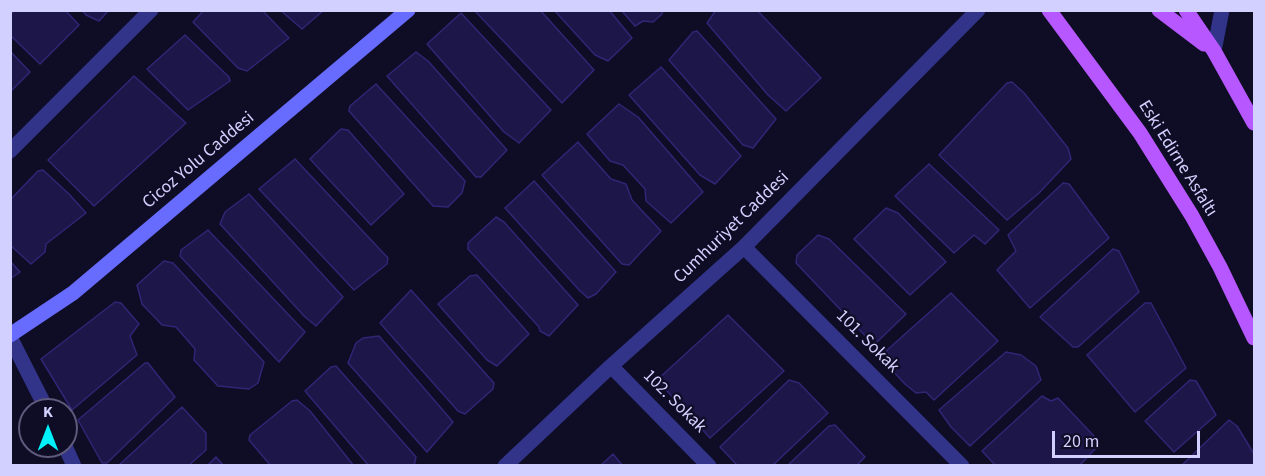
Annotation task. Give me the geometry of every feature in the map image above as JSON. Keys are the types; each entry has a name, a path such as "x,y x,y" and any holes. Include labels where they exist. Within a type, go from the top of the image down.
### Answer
{"main road":[{"name":"Eski Edirne Asfaltı","path":"1049,10 1140,133 1157,160 1220,267 1254,338"},
{"path":"1159,10 1214,51"},
{"path":"1186,10 1214,51 1254,123"}],"street":[{"path":"10,150 151,10"},
{"name":"Cicoz Yolu Caddesi","path":"10,336 73,293 408,10"},
{"name":"Cumhuriyet Caddesi","path":"505,465 744,247 978,10"},
{"path":"1214,51 1222,10"},
{"name":"101. Sokak","path":"744,247 962,465"},
{"path":"10,336 41,398"},
{"name":"102. Sokak","path":"611,366 709,465"}],"building":[{"path":"15,10 65,10 79,25 40,64 10,35 10,15"},
{"path":"82,10 109,10 99,21 86,15"},
{"path":"204,10 262,10 289,38 247,71 238,68 193,22"},
{"path":"280,10 324,10 302,29"},
{"path":"474,10 540,10 594,70 562,103"},
{"path":"554,10 609,10 632,38 608,61 595,55"},
{"path":"621,10 663,10 653,22 643,21 635,26"},
{"path":"716,10 757,10 821,78 786,111 768,95 707,23"},
{"path":"461,13 551,110 519,143 504,132 427,44"},
{"path":"697,31 776,119 753,148 743,145 669,60 693,32"},
{"path":"185,35 229,77 230,81 188,110 147,69"},
{"path":"10,51 30,72 10,92"},
{"path":"416,52 428,61 507,150 481,177 476,177 387,76"},
{"path":"661,67 741,156 715,184 700,175 629,95"},
{"path":"134,76 186,123 94,206 48,160"},
{"path":"1012,82 1024,93 1068,148 1071,159 1039,193 1007,220 939,155 1007,83"},
{"path":"376,84 465,181 462,193 448,207 433,206 349,111 350,106"},
{"path":"619,104 638,117 703,192 671,223 646,201 645,189 623,165 610,161 587,134"},
{"path":"341,129 348,130 404,194 371,225 310,159"},
{"path":"578,142 611,179 626,184 632,200 661,231 629,265 622,264 542,175"},
{"path":"295,159 388,258 387,264 354,290 259,189"},
{"path":"929,164 999,230 985,244 974,235 954,253 895,196"},
{"path":"43,170 86,213 46,244 45,252 31,264 10,245 10,200 38,171"},
{"path":"534,181 616,272 596,294 588,298 580,291 505,208"},
{"path":"1063,183 1069,184 1109,238 1030,308 997,270 1016,251 1008,235"},
{"path":"249,194 343,297 316,326 305,317 220,224 225,212"},
{"path":"886,208 898,213 946,262 910,295 854,239"},
{"path":"496,217 504,222 578,305 549,336 540,331 539,327 468,249 468,243"},
{"path":"208,230 305,332 279,362 180,256 181,250"},
{"path":"818,235 829,239 906,314 874,345 796,263 797,255"},
{"path":"1113,249 1119,251 1139,292 1078,347 1073,347 1040,317"},
{"path":"10,261 20,272 10,279"},
{"path":"164,261 173,263 264,362 258,383 249,389 218,386 194,360 195,349 176,327 162,325 142,304 137,285"},
{"path":"477,275 529,334 497,366 487,360 438,304 470,276"},
{"path":"411,290 494,383 493,389 465,414 458,411 380,323"},
{"path":"951,293 998,341 934,400 926,392 916,393 905,384 891,369 893,359 886,351"},
{"path":"115,302 121,303 139,324 130,336 137,355 78,405 78,398 65,398 41,359"},
{"path":"1145,303 1151,303 1186,368 1135,412 1087,355"},
{"path":"728,315 784,371 710,438 657,380"},
{"path":"379,336 453,422 427,452 348,363 356,343 363,338"},
{"path":"1006,352 1021,355 1036,366 1041,380 970,446 951,427 939,410"},
{"path":"145,363 148,363 175,397 107,463 102,463 78,420"},
{"path":"336,366 416,457 414,466 369,466 305,391 331,367"},
{"path":"789,380 799,383 828,413 772,466 738,466 720,447"},
{"path":"1190,380 1196,381 1216,415 1174,452 1145,421"},
{"path":"1042,396 1051,401 1058,398 1094,436 1097,447 1079,466 996,466 982,451"},
{"path":"297,400 310,411 354,466 271,466 249,440 250,435 292,401"},
{"path":"182,407 206,433 206,450 188,466 118,466"},
{"path":"1229,420 1237,426 1254,454 1254,466 1181,466"},
{"path":"835,425 865,457 856,466 787,466 829,426"},
{"path":"613,454 623,466 600,466"},
{"path":"216,457 224,466 207,466"}]}
